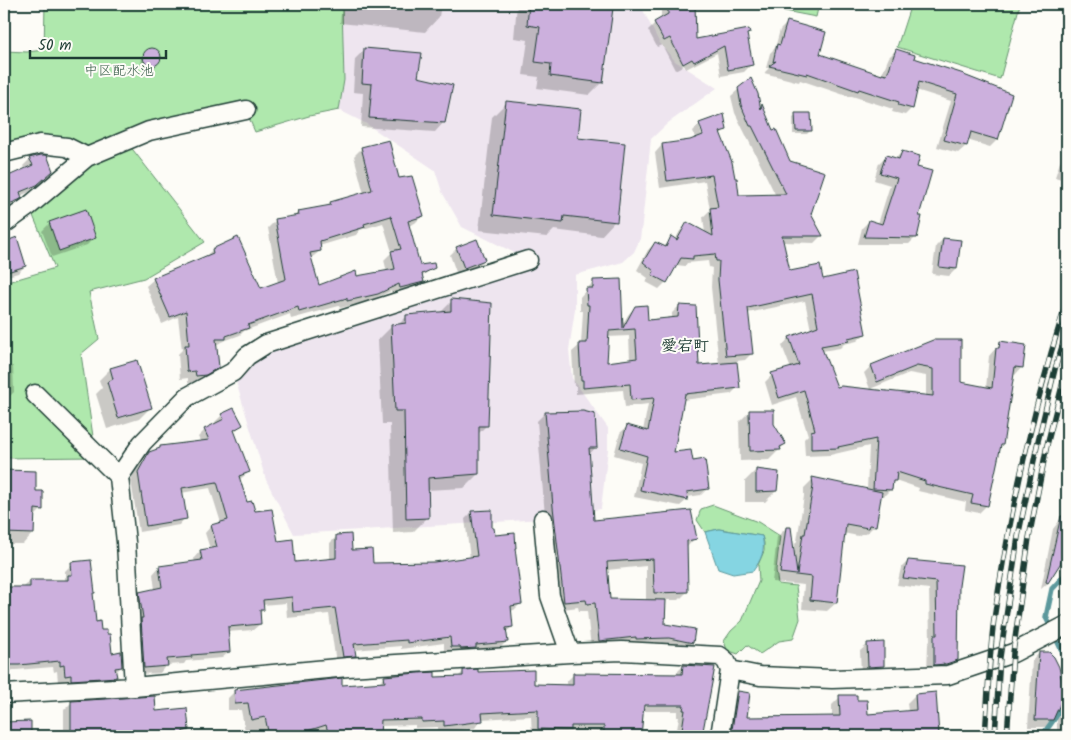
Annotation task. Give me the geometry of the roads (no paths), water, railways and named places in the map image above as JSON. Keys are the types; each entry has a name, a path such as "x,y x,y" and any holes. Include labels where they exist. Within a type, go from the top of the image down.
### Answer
{"street":[{"path":"4,224 87,158 149,131 246,110"},
{"path":"4,153 40,144 67,147 87,158"},
{"path":"119,477 142,443 187,397 233,372 247,356 266,344 528,260"},
{"path":"35,394 119,477 126,542 134,687"},
{"path":"542,519 550,596 570,653"},
{"path":"730,670 760,676 832,679 948,675 1013,653 1065,626"},
{"path":"4,694 134,687 348,666 570,653 622,651 720,656 726,661 730,670 720,736"}],"water":[{"path":"719,529 762,536 762,555 753,571 733,574 718,569 705,532"}],"waterway":[{"path":"1067,573 1052,589 1046,617 1067,661"},
{"path":"1042,736 1067,701"}],"railway":[{"path":"985,736 992,634 1015,498 1044,379 1067,300"},
{"path":"995,736 1000,657 1018,537 1055,369 1067,330"},
{"path":"1007,736 1013,653 1029,538 1047,445 1067,366"}],"district":[{"name":"愛宕町","path":"685,346"}],"park label":[{"name":"中区配水池","path":"119,71"}]}
